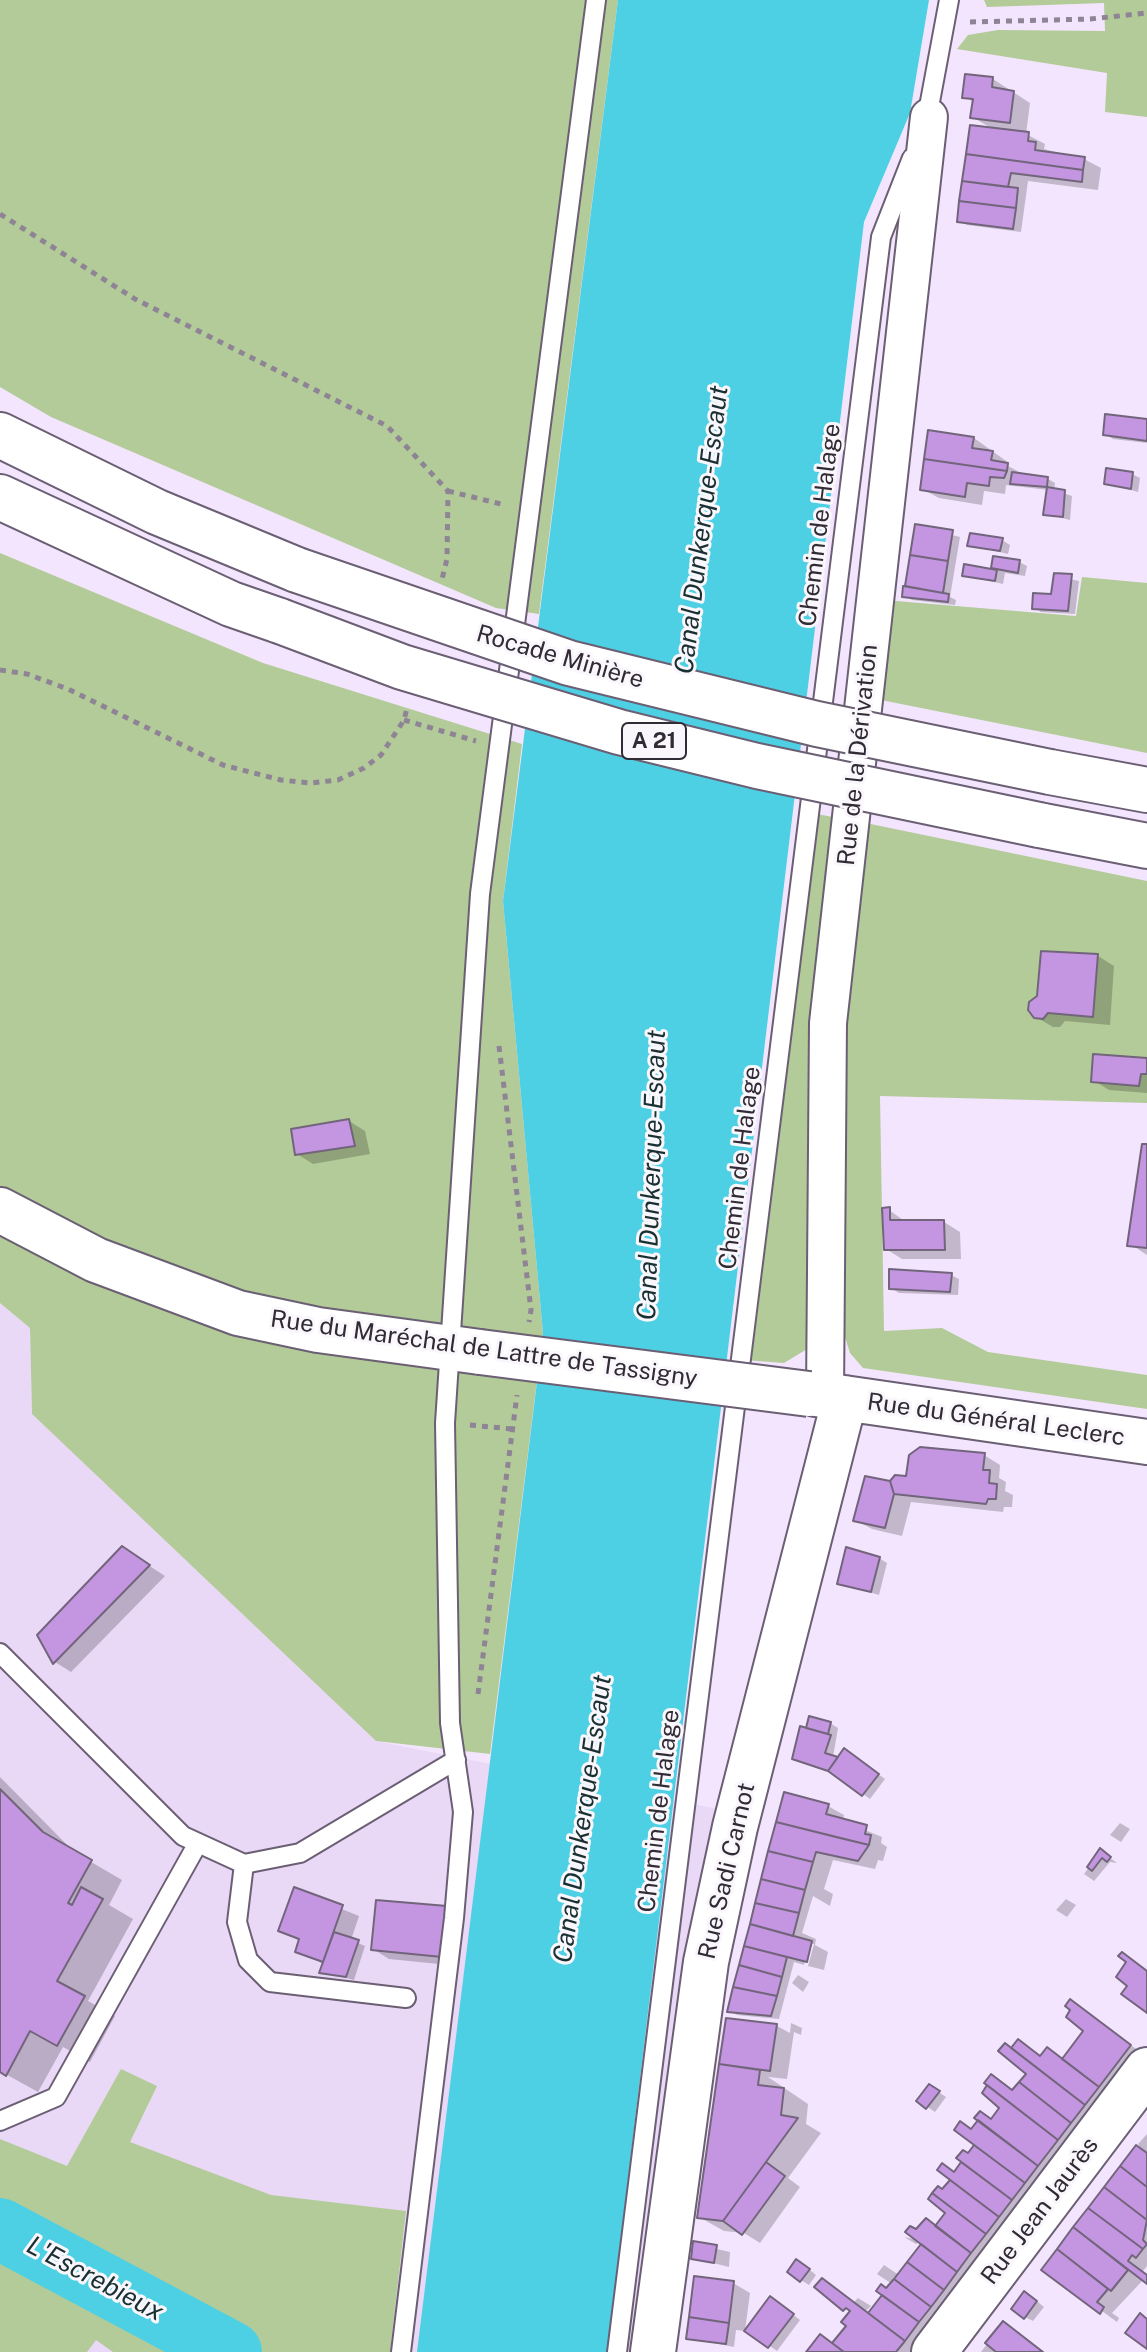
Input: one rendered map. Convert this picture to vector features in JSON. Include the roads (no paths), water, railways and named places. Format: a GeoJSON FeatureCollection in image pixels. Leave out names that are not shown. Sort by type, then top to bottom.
{"type":"FeatureCollection","features":[{"type":"Feature","properties":{"kind":"main road","name":"Rocade Minière"},"geometry":{"type":"LineString","coordinates":[[0,435],[157,512],[297,570],[413,613],[569,663],[844,730],[1147,790]]}},
{"type":"Feature","properties":{"kind":"main road","name":"A 21"},"geometry":{"type":"LineString","coordinates":[[0,497],[231,604],[402,667],[646,739],[1147,846]]}},
{"type":"Feature","properties":{"kind":"main road","name":"Rue du Maréchal de Lattre de Tassigny"},"geometry":{"type":"LineString","coordinates":[[0,1210],[96,1260],[208,1304],[290,1325],[826,1396]]}},
{"type":"Feature","properties":{"kind":"main road","name":"Rue du Général Leclerc"},"geometry":{"type":"LineString","coordinates":[[826,1396],[1147,1442]]}},
{"type":"Feature","properties":{"kind":"main road","name":"Rue Sadi Carnot"},"geometry":{"type":"LineString","coordinates":[[653,2352],[708,1950],[826,1396]]}},
{"type":"Feature","properties":{"kind":"main road","name":"Rue Jean Jaurès"},"geometry":{"type":"LineString","coordinates":[[934,2352],[1147,2070]]}},
{"type":"Feature","properties":{"kind":"street","name":"Rue de la Dérivation"},"geometry":{"type":"LineString","coordinates":[[826,1396],[828,1023],[929,117]]}},
{"type":"Feature","properties":{"kind":"lane"},"geometry":{"type":"LineString","coordinates":[[401,2352],[457,1887],[463,1812],[450,1723],[445,1423],[465,1350],[480,894],[596,0]]}},
{"type":"Feature","properties":{"kind":"lane","name":"Chemin de Halage"},"geometry":{"type":"LineString","coordinates":[[617,2352],[881,237],[929,117],[949,0]]}},
{"type":"Feature","properties":{"kind":"lane"},"geometry":{"type":"LineString","coordinates":[[0,1653],[183,1836],[244,1864],[300,1853],[456,1760]]}},
{"type":"Feature","properties":{"kind":"lane"},"geometry":{"type":"LineString","coordinates":[[0,2121],[56,2097],[198,1843]]}},
{"type":"Feature","properties":{"kind":"lane"},"geometry":{"type":"LineString","coordinates":[[244,1864],[237,1922],[248,1960],[270,1982],[406,1998]]}},
{"type":"Feature","properties":{"kind":"water","name":"Canal Dunkerque-Escaut"},"geometry":{"type":"Polygon","coordinates":[[[618,0],[929,0],[910,113],[864,222],[607,2352],[417,2352],[543,1333],[503,901],[618,0]]]}},
{"type":"Feature","properties":{"kind":"waterway","name":"L'Escrebieux"},"geometry":{"type":"LineString","coordinates":[[0,2229],[231,2352]]}}]}
